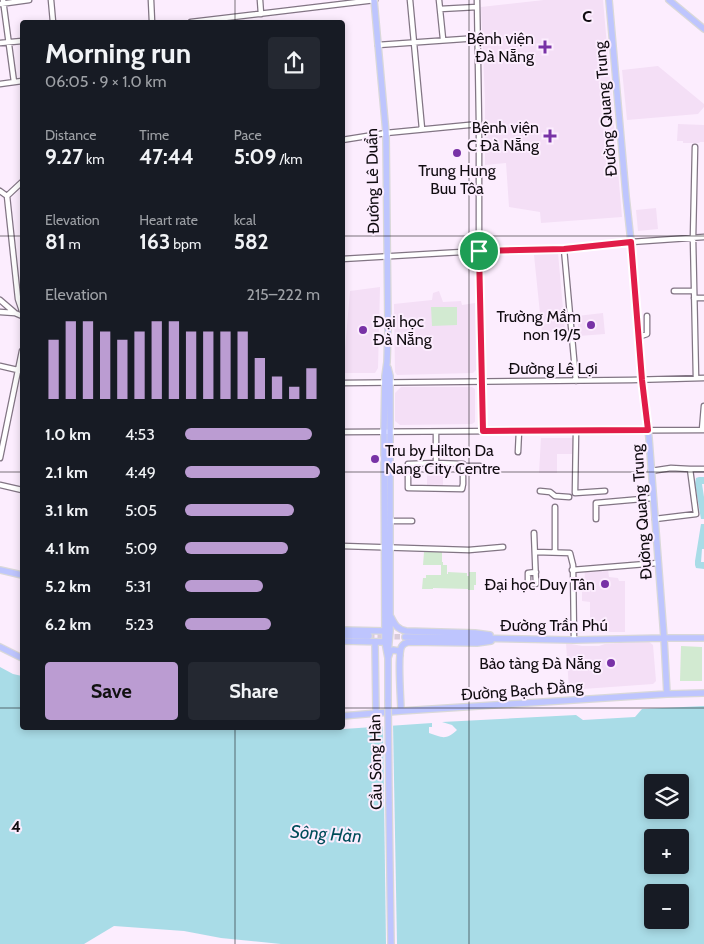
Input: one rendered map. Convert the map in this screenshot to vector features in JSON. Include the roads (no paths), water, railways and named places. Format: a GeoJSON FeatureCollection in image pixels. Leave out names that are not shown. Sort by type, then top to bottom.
{"type":"FeatureCollection","features":[{"type":"Feature","properties":{"kind":"main road","name":"Đường Lê Duẩn"},"geometry":{"type":"LineString","coordinates":[[375,0],[386,133],[387,547],[390,642],[388,658]]}},
{"type":"Feature","properties":{"kind":"main road","name":"Đường Quang Trung"},"geometry":{"type":"LineString","coordinates":[[609,0],[638,337],[648,430],[667,694]]}},
{"type":"Feature","properties":{"kind":"main road"},"geometry":{"type":"LineString","coordinates":[[669,0],[704,29]]}},
{"type":"Feature","properties":{"kind":"main road","name":"Đường Lê Duẩn"},"geometry":{"type":"LineString","coordinates":[[387,432],[390,469],[390,521],[387,547]]}},
{"type":"Feature","properties":{"kind":"main road"},"geometry":{"type":"LineString","coordinates":[[0,570],[20,575]]}},
{"type":"Feature","properties":{"kind":"main road"},"geometry":{"type":"LineString","coordinates":[[345,630],[371,633],[388,615],[400,630],[475,633],[508,638]]}},
{"type":"Feature","properties":{"kind":"main road","name":"Đường Lê Duẩn"},"geometry":{"type":"LineString","coordinates":[[388,615],[385,631],[388,658]]}},
{"type":"Feature","properties":{"kind":"main road"},"geometry":{"type":"LineString","coordinates":[[345,635],[385,631]]}},
{"type":"Feature","properties":{"kind":"main road","name":"Đường Trần Phú"},"geometry":{"type":"LineString","coordinates":[[405,637],[574,640],[704,638]]}},
{"type":"Feature","properties":{"kind":"main road"},"geometry":{"type":"LineString","coordinates":[[400,662],[401,648],[406,643],[477,643],[508,638]]}},
{"type":"Feature","properties":{"kind":"main road"},"geometry":{"type":"LineString","coordinates":[[345,641],[385,642]]}},
{"type":"Feature","properties":{"kind":"main road"},"geometry":{"type":"LineString","coordinates":[[374,642],[376,713]]}},
{"type":"Feature","properties":{"kind":"main road"},"geometry":{"type":"LineString","coordinates":[[0,648],[20,657]]}},
{"type":"Feature","properties":{"kind":"main road"},"geometry":{"type":"LineString","coordinates":[[388,658],[391,651],[397,650],[400,654],[401,711]]}},
{"type":"Feature","properties":{"kind":"main road","name":"Cầu Sông Hàn"},"geometry":{"type":"LineString","coordinates":[[388,658],[391,944]]}},
{"type":"Feature","properties":{"kind":"main road","name":"Đường Bạch Đằng"},"geometry":{"type":"LineString","coordinates":[[345,716],[704,693]]}},
{"type":"Feature","properties":{"kind":"street"},"geometry":{"type":"LineString","coordinates":[[14,82],[2,2],[28,0]]}},
{"type":"Feature","properties":{"kind":"street"},"geometry":{"type":"LineString","coordinates":[[51,0],[53,20]]}},
{"type":"Feature","properties":{"kind":"street"},"geometry":{"type":"LineString","coordinates":[[151,0],[152,20]]}},
{"type":"Feature","properties":{"kind":"street"},"geometry":{"type":"LineString","coordinates":[[260,0],[261,14]]}},
{"type":"Feature","properties":{"kind":"street"},"geometry":{"type":"LineString","coordinates":[[209,20],[375,0]]}},
{"type":"Feature","properties":{"kind":"street"},"geometry":{"type":"LineString","coordinates":[[410,0],[422,130]]}},
{"type":"Feature","properties":{"kind":"street"},"geometry":{"type":"LineString","coordinates":[[439,0],[443,39]]}},
{"type":"Feature","properties":{"kind":"street"},"geometry":{"type":"LineString","coordinates":[[477,0],[483,431]]}},
{"type":"Feature","properties":{"kind":"street"},"geometry":{"type":"LineString","coordinates":[[440,9],[478,8]]}},
{"type":"Feature","properties":{"kind":"street"},"geometry":{"type":"LineString","coordinates":[[378,45],[478,38]]}},
{"type":"Feature","properties":{"kind":"street"},"geometry":{"type":"LineString","coordinates":[[0,43],[20,41]]}},
{"type":"Feature","properties":{"kind":"street"},"geometry":{"type":"LineString","coordinates":[[0,84],[20,81]]}},
{"type":"Feature","properties":{"kind":"street"},"geometry":{"type":"LineString","coordinates":[[345,140],[386,133],[479,124]]}},
{"type":"Feature","properties":{"kind":"street"},"geometry":{"type":"LineString","coordinates":[[694,147],[693,238],[696,378]]}},
{"type":"Feature","properties":{"kind":"street"},"geometry":{"type":"LineString","coordinates":[[6,196],[20,184]]}},
{"type":"Feature","properties":{"kind":"street"},"geometry":{"type":"LineString","coordinates":[[0,191],[6,196],[20,305]]}},
{"type":"Feature","properties":{"kind":"street"},"geometry":{"type":"LineString","coordinates":[[345,259],[479,251],[564,249],[704,237]]}},
{"type":"Feature","properties":{"kind":"street"},"geometry":{"type":"LineString","coordinates":[[564,249],[576,381]]}},
{"type":"Feature","properties":{"kind":"street"},"geometry":{"type":"LineString","coordinates":[[674,291],[694,290]]}},
{"type":"Feature","properties":{"kind":"street"},"geometry":{"type":"LineString","coordinates":[[694,298],[704,298]]}},
{"type":"Feature","properties":{"kind":"street"},"geometry":{"type":"LineString","coordinates":[[15,313],[2,302],[0,311],[20,315]]}},
{"type":"Feature","properties":{"kind":"street"},"geometry":{"type":"LineString","coordinates":[[638,337],[647,333],[647,316]]}},
{"type":"Feature","properties":{"kind":"street"},"geometry":{"type":"LineString","coordinates":[[0,366],[20,371],[0,458]]}},
{"type":"Feature","properties":{"kind":"street","name":"Đường Lê Lợi"},"geometry":{"type":"LineString","coordinates":[[345,383],[422,384],[704,378]]}},
{"type":"Feature","properties":{"kind":"street"},"geometry":{"type":"LineString","coordinates":[[345,432],[703,430],[704,406]]}},
{"type":"Feature","properties":{"kind":"street"},"geometry":{"type":"LineString","coordinates":[[0,424],[7,426]]}},
{"type":"Feature","properties":{"kind":"street"},"geometry":{"type":"LineString","coordinates":[[518,431],[518,452]]}},
{"type":"Feature","properties":{"kind":"street"},"geometry":{"type":"LineString","coordinates":[[576,431],[575,493],[605,491]]}},
{"type":"Feature","properties":{"kind":"street"},"geometry":{"type":"LineString","coordinates":[[436,432],[436,463]]}},
{"type":"Feature","properties":{"kind":"street"},"geometry":{"type":"LineString","coordinates":[[463,465],[462,489],[408,488],[408,464],[436,463],[480,466]]}},
{"type":"Feature","properties":{"kind":"street"},"geometry":{"type":"LineString","coordinates":[[651,471],[671,468],[704,469]]}},
{"type":"Feature","properties":{"kind":"street"},"geometry":{"type":"LineString","coordinates":[[390,469],[408,469]]}},
{"type":"Feature","properties":{"kind":"street"},"geometry":{"type":"LineString","coordinates":[[655,519],[696,514],[690,469]]}},
{"type":"Feature","properties":{"kind":"street"},"geometry":{"type":"LineString","coordinates":[[0,485],[20,490]]}},
{"type":"Feature","properties":{"kind":"street"},"geometry":{"type":"LineString","coordinates":[[540,491],[550,492],[555,496],[570,497]]}},
{"type":"Feature","properties":{"kind":"street"},"geometry":{"type":"LineString","coordinates":[[596,519],[596,503],[653,498]]}},
{"type":"Feature","properties":{"kind":"street"},"geometry":{"type":"LineString","coordinates":[[555,506],[556,552]]}},
{"type":"Feature","properties":{"kind":"street"},"geometry":{"type":"LineString","coordinates":[[390,521],[412,521]]}},
{"type":"Feature","properties":{"kind":"street"},"geometry":{"type":"LineString","coordinates":[[534,532],[536,572]]}},
{"type":"Feature","properties":{"kind":"street"},"geometry":{"type":"LineString","coordinates":[[345,546],[469,550],[504,547]]}},
{"type":"Feature","properties":{"kind":"street"},"geometry":{"type":"LineString","coordinates":[[535,552],[570,554],[574,640]]}},
{"type":"Feature","properties":{"kind":"street"},"geometry":{"type":"LineString","coordinates":[[572,570],[658,563]]}},
{"type":"Feature","properties":{"kind":"water"},"geometry":{"type":"Polygon","coordinates":[[[704,477],[704,484],[702,484],[704,519],[701,519],[695,484],[696,478],[704,477]]]}},
{"type":"Feature","properties":{"kind":"water"},"geometry":{"type":"Polygon","coordinates":[[[701,524],[704,524],[704,549],[702,549],[701,562],[704,562],[704,569],[696,568],[695,565],[701,524]]]}},
{"type":"Feature","properties":{"kind":"water","name":"Sông Hàn"},"geometry":{"type":"Polygon","coordinates":[[[0,667],[20,676],[20,730],[345,730],[432,723],[432,727],[429,727],[429,733],[446,737],[457,730],[452,725],[442,722],[576,715],[583,720],[635,717],[642,709],[704,706],[704,944],[281,944],[221,938],[184,931],[114,926],[84,944],[0,944],[0,667]]]}},
{"type":"Feature","properties":{"kind":"tunnel"},"geometry":{"type":"LineString","coordinates":[[369,636],[405,637]]}},
{"type":"Feature","properties":{"kind":"place","name":"Bệnh viện Đà Nẵng"},"geometry":{"type":"Point","coordinates":[545,47]}},
{"type":"Feature","properties":{"kind":"place","name":"Bệnh viện C Đà Nẵng"},"geometry":{"type":"Point","coordinates":[550,136]}},
{"type":"Feature","properties":{"kind":"place","name":"Trung Hung Buu Tôa"},"geometry":{"type":"Point","coordinates":[457,153]}},
{"type":"Feature","properties":{"kind":"place","name":"Trường Mầm non 19/5"},"geometry":{"type":"Point","coordinates":[591,325]}},
{"type":"Feature","properties":{"kind":"place","name":"Đại học Đà Nẵng"},"geometry":{"type":"Point","coordinates":[363,330]}},
{"type":"Feature","properties":{"kind":"place","name":"Tru by Hilton Da Nang City Centre"},"geometry":{"type":"Point","coordinates":[375,459]}},
{"type":"Feature","properties":{"kind":"place","name":"Đại học Duy Tân"},"geometry":{"type":"Point","coordinates":[605,584]}},
{"type":"Feature","properties":{"kind":"place","name":"Bảo tàng Đà Nẵng"},"geometry":{"type":"Point","coordinates":[611,663]}}]}
